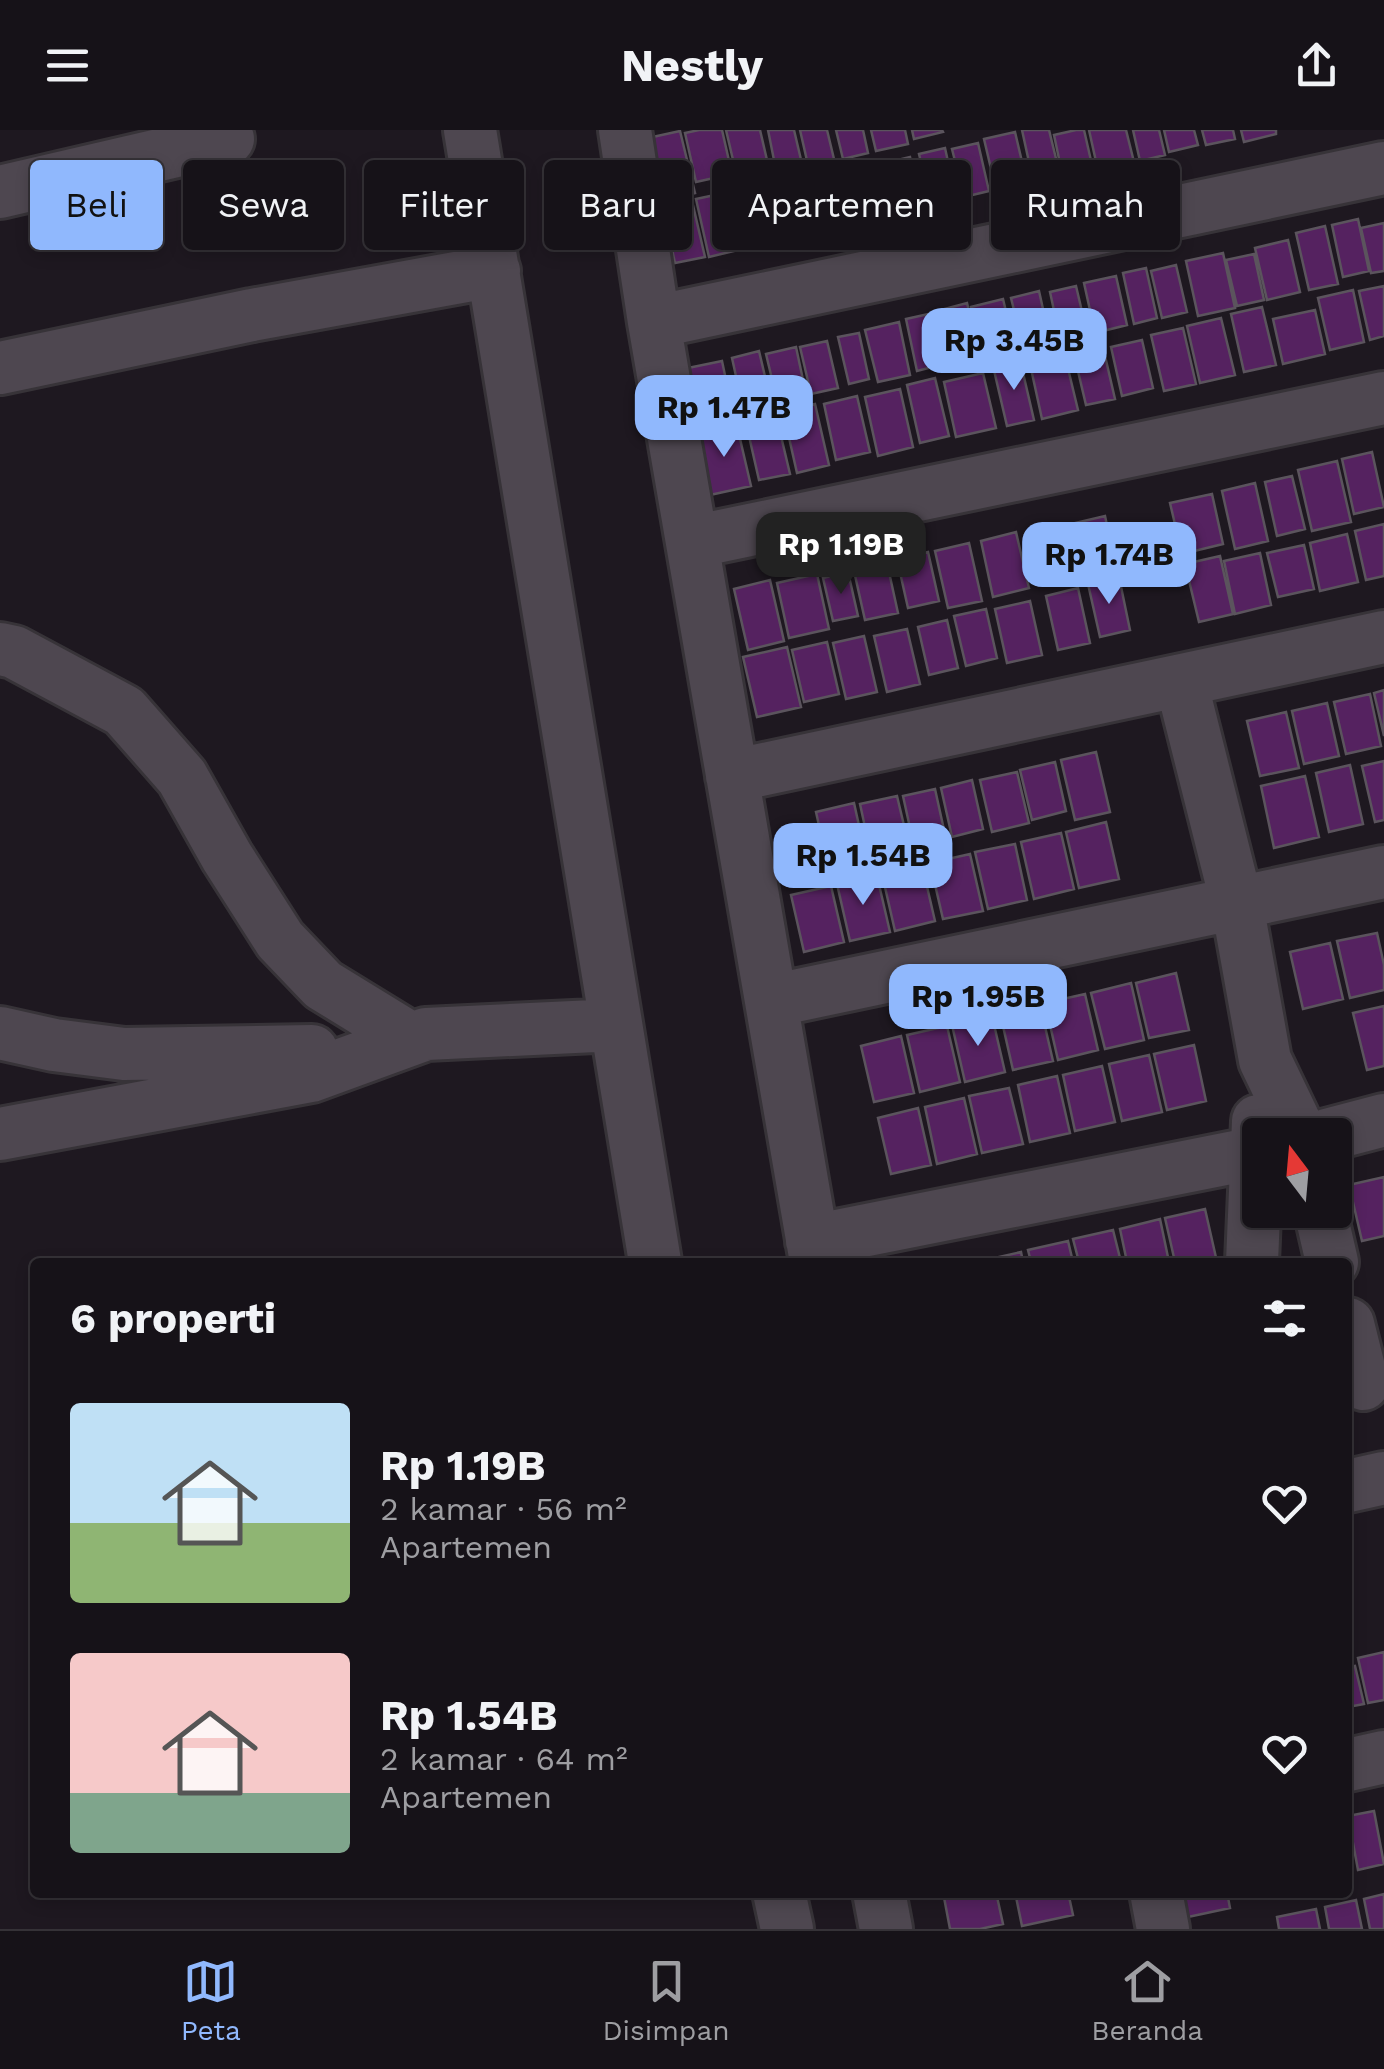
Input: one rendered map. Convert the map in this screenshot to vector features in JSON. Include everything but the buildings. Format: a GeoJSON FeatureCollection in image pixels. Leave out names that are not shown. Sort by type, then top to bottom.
{"type":"FeatureCollection","features":[{"type":"Feature","properties":{"kind":"street"},"geometry":{"type":"LineString","coordinates":[[470,130],[654,1258]]}},
{"type":"Feature","properties":{"kind":"street"},"geometry":{"type":"LineString","coordinates":[[625,130],[654,322],[814,1252],[1242,1154]]}},
{"type":"Feature","properties":{"kind":"street"},"geometry":{"type":"LineString","coordinates":[[0,192],[242,133]]}},
{"type":"Feature","properties":{"kind":"street"},"geometry":{"type":"LineString","coordinates":[[654,322],[1384,168]]}},
{"type":"Feature","properties":{"kind":"street"},"geometry":{"type":"LineString","coordinates":[[0,368],[494,270]]}},
{"type":"Feature","properties":{"kind":"street"},"geometry":{"type":"LineString","coordinates":[[692,542],[1384,398]]}},
{"type":"Feature","properties":{"kind":"street"},"geometry":{"type":"LineString","coordinates":[[732,776],[1384,637]]}},
{"type":"Feature","properties":{"kind":"street"},"geometry":{"type":"LineString","coordinates":[[0,649],[14,652],[124,710],[182,777],[280,940],[323,985],[397,1044]]}},
{"type":"Feature","properties":{"kind":"street"},"geometry":{"type":"LineString","coordinates":[[1181,681],[1237,904],[1265,1060],[1270,1118]]}},
{"type":"Feature","properties":{"kind":"street"},"geometry":{"type":"LineString","coordinates":[[771,1002],[1384,872]]}},
{"type":"Feature","properties":{"kind":"street"},"geometry":{"type":"LineString","coordinates":[[0,1134],[312,1076],[426,1034],[616,1025]]}},
{"type":"Feature","properties":{"kind":"street"},"geometry":{"type":"LineString","coordinates":[[0,1033],[124,1054],[397,1044]]}},
{"type":"Feature","properties":{"kind":"street"},"geometry":{"type":"LineString","coordinates":[[1352,1128],[1384,1120]]}},
{"type":"Feature","properties":{"kind":"street"},"geometry":{"type":"LineString","coordinates":[[1253,1258],[1258,1228]]}},
{"type":"Feature","properties":{"kind":"street"},"geometry":{"type":"LineString","coordinates":[[1324,1228],[1331,1258]]}},
{"type":"Feature","properties":{"kind":"street"},"geometry":{"type":"LineString","coordinates":[[1352,1338],[1365,1383]]}},
{"type":"Feature","properties":{"kind":"street"},"geometry":{"type":"LineString","coordinates":[[1352,1485],[1384,1478]]}},
{"type":"Feature","properties":{"kind":"street"},"geometry":{"type":"LineString","coordinates":[[1352,1764],[1384,1757]]}},
{"type":"Feature","properties":{"kind":"street"},"geometry":{"type":"LineString","coordinates":[[780,1898],[787,1929]]}},
{"type":"Feature","properties":{"kind":"street"},"geometry":{"type":"LineString","coordinates":[[880,1898],[886,1929]]}},
{"type":"Feature","properties":{"kind":"street"},"geometry":{"type":"LineString","coordinates":[[1157,1898],[1162,1929]]}}]}
